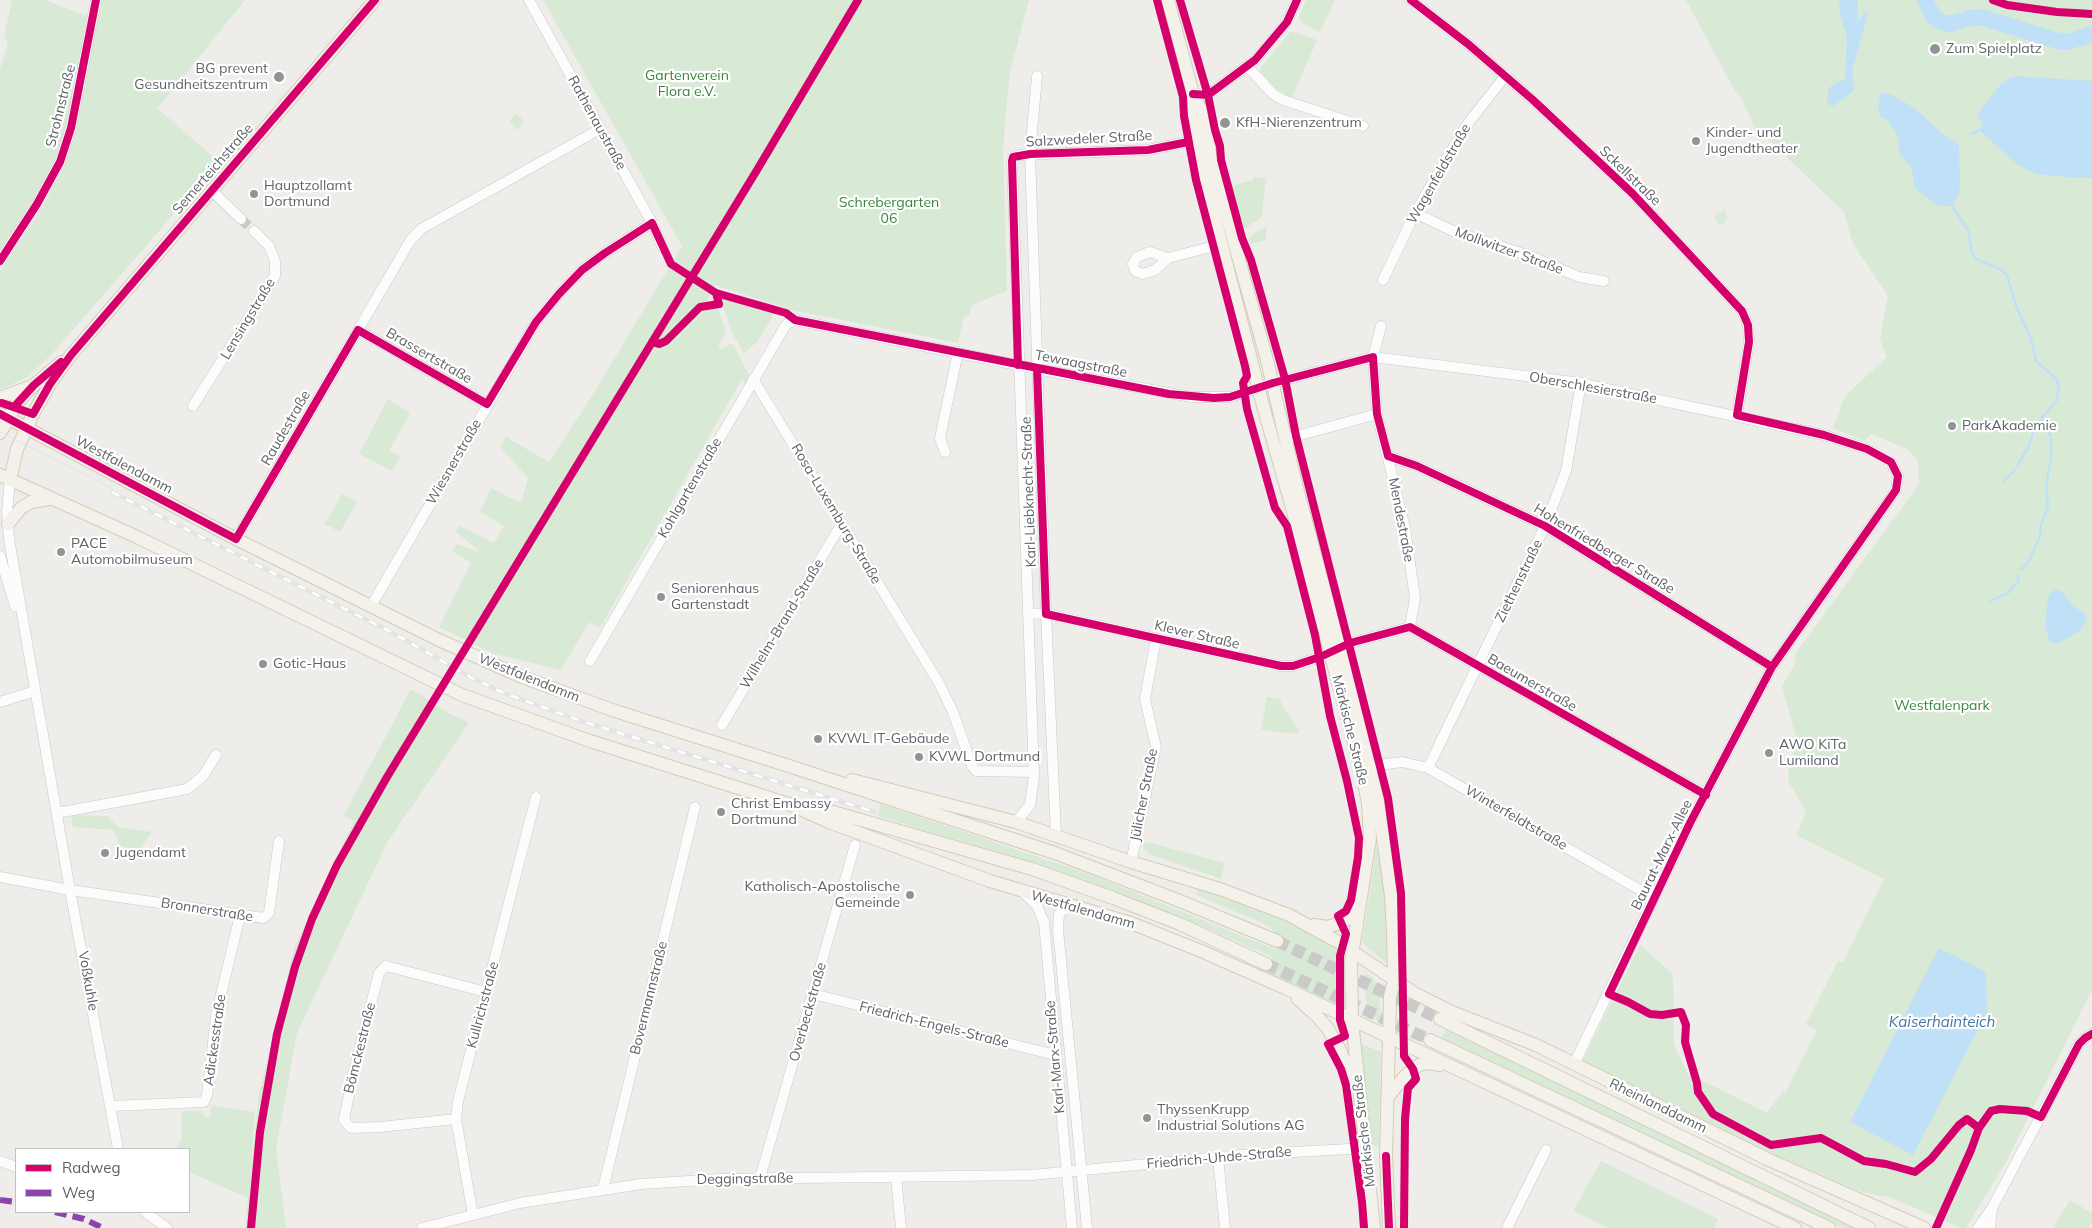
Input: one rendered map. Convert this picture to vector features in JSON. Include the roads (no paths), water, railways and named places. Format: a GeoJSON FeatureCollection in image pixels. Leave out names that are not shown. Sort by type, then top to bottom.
{"type":"FeatureCollection","features":[{"type":"Feature","properties":{"kind":"main road","name":"Semerteichstraße"},"geometry":{"type":"LineString","coordinates":[[5,477],[27,428],[50,384],[71,355],[375,0]]}},
{"type":"Feature","properties":{"kind":"main road","name":"Märkische Straße"},"geometry":{"type":"LineString","coordinates":[[1168,0],[1193,94],[1202,112],[1214,170],[1273,382],[1368,802],[1370,838],[1351,962],[1352,1021],[1374,1228]]}},
{"type":"Feature","properties":{"kind":"main road","name":"Märkische Straße"},"geometry":{"type":"LineString","coordinates":[[1193,94],[1191,114],[1258,388],[1370,766],[1378,802],[1391,896],[1394,981],[1390,997],[1386,1156],[1388,1228]]}},
{"type":"Feature","properties":{"kind":"main road","name":"Semerteichstraße"},"geometry":{"type":"LineString","coordinates":[[0,433],[4,416],[34,384],[71,355]]}},
{"type":"Feature","properties":{"kind":"main road"},"geometry":{"type":"LineString","coordinates":[[0,398],[34,384]]}},
{"type":"Feature","properties":{"kind":"main road","name":"Westfalendamm"},"geometry":{"type":"LineString","coordinates":[[4,416],[236,539],[486,662],[542,685],[615,711],[1055,854],[1175,899],[1277,941]]}},
{"type":"Feature","properties":{"kind":"main road","name":"Westfalendamm"},"geometry":{"type":"LineString","coordinates":[[5,477],[137,537],[462,695],[590,741],[789,804],[829,822],[1023,892],[1148,929],[1285,988],[1390,1038]]}},
{"type":"Feature","properties":{"kind":"main road"},"geometry":{"type":"LineString","coordinates":[[8,524],[21,508],[31,502],[50,499]]}},
{"type":"Feature","properties":{"kind":"main road","name":"Westfalendamm"},"geometry":{"type":"LineString","coordinates":[[834,781],[855,780],[1016,822],[1131,862],[1227,892],[1306,924],[1354,952],[1394,981]]}},
{"type":"Feature","properties":{"kind":"main road","name":"Westfalendamm"},"geometry":{"type":"LineString","coordinates":[[789,804],[833,812],[1032,869],[1180,924],[1266,964]]}},
{"type":"Feature","properties":{"kind":"main road"},"geometry":{"type":"LineString","coordinates":[[1306,924],[1334,926],[1347,920],[1360,904]]}},
{"type":"Feature","properties":{"kind":"main road","name":"Rheinlanddamm"},"geometry":{"type":"LineString","coordinates":[[1394,981],[1444,1008],[1504,1031],[1767,1159],[1924,1228]]}},
{"type":"Feature","properties":{"kind":"main road"},"geometry":{"type":"LineString","coordinates":[[1285,988],[1317,1016],[1328,1029],[1345,1060],[1360,1102]]}},
{"type":"Feature","properties":{"kind":"main road","name":"Rheinlanddamm"},"geometry":{"type":"LineString","coordinates":[[1440,1019],[1869,1228]]}},
{"type":"Feature","properties":{"kind":"main road"},"geometry":{"type":"LineString","coordinates":[[1390,1038],[1795,1228]]}},
{"type":"Feature","properties":{"kind":"main road"},"geometry":{"type":"LineString","coordinates":[[1430,1040],[1829,1228]]}},
{"type":"Feature","properties":{"kind":"main road"},"geometry":{"type":"LineString","coordinates":[[1388,1098],[1405,1076],[1419,1065],[1439,1064],[1460,1071]]}},
{"type":"Feature","properties":{"kind":"main road"},"geometry":{"type":"LineString","coordinates":[[1366,1148],[1386,1156]]}},
{"type":"Feature","properties":{"kind":"street","name":"Strohnstraße"},"geometry":{"type":"LineString","coordinates":[[0,262],[37,204],[60,162],[72,128],[96,0]]}},
{"type":"Feature","properties":{"kind":"street","name":"Rathenaustraße"},"geometry":{"type":"LineString","coordinates":[[529,0],[652,223],[663,248]]}},
{"type":"Feature","properties":{"kind":"street"},"geometry":{"type":"LineString","coordinates":[[1193,94],[1208,94],[1247,66],[1269,46],[1288,22],[1297,0]]}},
{"type":"Feature","properties":{"kind":"street","name":"Sckellstraße"},"geometry":{"type":"LineString","coordinates":[[1411,0],[1506,75],[1632,193],[1742,310],[1748,324],[1749,342],[1737,415]]}},
{"type":"Feature","properties":{"kind":"street"},"geometry":{"type":"LineString","coordinates":[[1247,66],[1274,94],[1283,100],[1363,126]]}},
{"type":"Feature","properties":{"kind":"street","name":"Wagenfeldstraße"},"geometry":{"type":"LineString","coordinates":[[1383,280],[1415,213],[1469,122],[1506,75]]}},
{"type":"Feature","properties":{"kind":"street","name":"Karl-Liebknecht-Straße"},"geometry":{"type":"LineString","coordinates":[[1037,76],[1030,154],[1046,614],[1056,835]]}},
{"type":"Feature","properties":{"kind":"street","name":"Raudestraße"},"geometry":{"type":"LineString","coordinates":[[236,539],[410,241],[421,229],[600,129]]}},
{"type":"Feature","properties":{"kind":"street","name":"Salzwedeler Straße"},"geometry":{"type":"LineString","coordinates":[[1013,157],[1030,154],[1148,150],[1197,140]]}},
{"type":"Feature","properties":{"kind":"street","name":"Karl-Liebknecht-Straße"},"geometry":{"type":"LineString","coordinates":[[1013,157],[1018,365],[1034,774],[1030,805],[1016,822]]}},
{"type":"Feature","properties":{"kind":"street"},"geometry":{"type":"LineString","coordinates":[[211,190],[241,219]]}},
{"type":"Feature","properties":{"kind":"street","name":"Mollwitzer Straße"},"geometry":{"type":"LineString","coordinates":[[1415,213],[1453,231],[1533,257],[1579,277],[1604,281]]}},
{"type":"Feature","properties":{"kind":"street","name":"Wiesnerstraße"},"geometry":{"type":"LineString","coordinates":[[371,606],[536,322],[582,270],[652,223]]}},
{"type":"Feature","properties":{"kind":"street","name":"Lensingstraße"},"geometry":{"type":"LineString","coordinates":[[193,406],[275,276],[275,261],[269,246],[254,231]]}},
{"type":"Feature","properties":{"kind":"street"},"geometry":{"type":"LineString","coordinates":[[1168,258],[1222,244]]}},
{"type":"Feature","properties":{"kind":"street","name":"Tewaagstraße"},"geometry":{"type":"LineString","coordinates":[[796,320],[1037,369],[1191,397],[1230,397],[1273,382]]}},
{"type":"Feature","properties":{"kind":"street","name":"Kohlgartenstraße"},"geometry":{"type":"LineString","coordinates":[[590,661],[753,379],[784,328],[787,324],[796,320]]}},
{"type":"Feature","properties":{"kind":"street","name":"Mendestraße"},"geometry":{"type":"LineString","coordinates":[[1381,326],[1373,357],[1377,414],[1405,528],[1415,598],[1410,627]]}},
{"type":"Feature","properties":{"kind":"street","name":"Brassertstraße"},"geometry":{"type":"LineString","coordinates":[[358,330],[487,404]]}},
{"type":"Feature","properties":{"kind":"street"},"geometry":{"type":"LineString","coordinates":[[945,452],[940,438],[958,352]]}},
{"type":"Feature","properties":{"kind":"street","name":"Oberschlesierstraße"},"geometry":{"type":"LineString","coordinates":[[1273,382],[1373,357],[1581,383],[1824,435],[1867,449],[1891,462],[1898,476]]}},
{"type":"Feature","properties":{"kind":"street","name":"Rosa-Luxemburg-Straße"},"geometry":{"type":"LineString","coordinates":[[753,379],[918,648],[953,712],[972,766],[976,770],[1034,774]]}},
{"type":"Feature","properties":{"kind":"street","name":"Ziethenstraße"},"geometry":{"type":"LineString","coordinates":[[1428,768],[1545,526],[1566,470],[1581,383]]}},
{"type":"Feature","properties":{"kind":"street"},"geometry":{"type":"LineString","coordinates":[[1286,439],[1377,414]]}},
{"type":"Feature","properties":{"kind":"street","name":"Hohenfriedberger Straße"},"geometry":{"type":"LineString","coordinates":[[1388,456],[1417,466],[1545,526],[1772,667]]}},
{"type":"Feature","properties":{"kind":"street","name":"Baurat-Marx-Allee"},"geometry":{"type":"LineString","coordinates":[[1574,1064],[1654,898],[1772,667],[1896,490],[1898,476]]}},
{"type":"Feature","properties":{"kind":"street","name":"Voßkuhle"},"geometry":{"type":"LineString","coordinates":[[5,477],[8,500],[8,524],[25,636],[118,1148]]}},
{"type":"Feature","properties":{"kind":"street","name":"Wilhelm-Brand-Straße"},"geometry":{"type":"LineString","coordinates":[[722,725],[842,523]]}},
{"type":"Feature","properties":{"kind":"street","name":"Voßkuhle"},"geometry":{"type":"LineString","coordinates":[[0,556],[25,636]]}},
{"type":"Feature","properties":{"kind":"street"},"geometry":{"type":"LineString","coordinates":[[1028,612],[1046,614]]}},
{"type":"Feature","properties":{"kind":"street","name":"Klever Straße"},"geometry":{"type":"LineString","coordinates":[[1046,614],[1281,666],[1293,666],[1335,650]]}},
{"type":"Feature","properties":{"kind":"street"},"geometry":{"type":"LineString","coordinates":[[1335,650],[1357,641],[1410,627]]}},
{"type":"Feature","properties":{"kind":"street","name":"Baeumerstraße"},"geometry":{"type":"LineString","coordinates":[[1410,627],[1706,795]]}},
{"type":"Feature","properties":{"kind":"street","name":"Jülicher Straße"},"geometry":{"type":"LineString","coordinates":[[1131,862],[1156,747],[1145,700],[1156,639]]}},
{"type":"Feature","properties":{"kind":"street"},"geometry":{"type":"LineString","coordinates":[[0,702],[35,691]]}},
{"type":"Feature","properties":{"kind":"street"},"geometry":{"type":"LineString","coordinates":[[57,813],[187,789],[203,776],[216,755]]}},
{"type":"Feature","properties":{"kind":"street","name":"Winterfeldtstraße"},"geometry":{"type":"LineString","coordinates":[[1370,766],[1402,762],[1428,768],[1654,898]]}},
{"type":"Feature","properties":{"kind":"street"},"geometry":{"type":"LineString","coordinates":[[1034,774],[1053,775]]}},
{"type":"Feature","properties":{"kind":"street","name":"Kullrichstraße"},"geometry":{"type":"LineString","coordinates":[[473,1215],[456,1119],[458,1101],[536,797]]}},
{"type":"Feature","properties":{"kind":"street","name":"Bovermannstraße"},"geometry":{"type":"LineString","coordinates":[[603,1189],[695,807]]}},
{"type":"Feature","properties":{"kind":"street","name":"Bronnerstraße"},"geometry":{"type":"LineString","coordinates":[[0,877],[70,890],[264,918],[269,913],[279,841]]}},
{"type":"Feature","properties":{"kind":"street","name":"Overbeckstraße"},"geometry":{"type":"LineString","coordinates":[[760,1178],[855,845]]}},
{"type":"Feature","properties":{"kind":"street","name":"Karl-Marx-Straße"},"geometry":{"type":"LineString","coordinates":[[1023,892],[1037,906],[1044,922],[1055,1055],[1073,1172],[1087,1228]]}},
{"type":"Feature","properties":{"kind":"street","name":"Karl-Marx-Straße"},"geometry":{"type":"LineString","coordinates":[[1072,1228],[1073,1172],[1058,922],[1063,910],[1073,906]]}},
{"type":"Feature","properties":{"kind":"street","name":"Adickesstraße"},"geometry":{"type":"LineString","coordinates":[[110,1106],[204,1102],[207,1096],[216,1016],[240,915]]}},
{"type":"Feature","properties":{"kind":"street","name":"Bömckestraße"},"geometry":{"type":"LineString","coordinates":[[456,1119],[351,1128],[344,1120],[353,1074],[379,973],[386,966],[486,992]]}},
{"type":"Feature","properties":{"kind":"street","name":"Friedrich-Engels-Straße"},"geometry":{"type":"LineString","coordinates":[[813,994],[1055,1055]]}},
{"type":"Feature","properties":{"kind":"street"},"geometry":{"type":"LineString","coordinates":[[1978,1228],[1992,1208],[2077,1048],[2085,1038],[2092,1034]]}},
{"type":"Feature","properties":{"kind":"street","name":"Friedrich-Uhde-Straße"},"geometry":{"type":"LineString","coordinates":[[1073,1172],[1218,1157],[1366,1148]]}},
{"type":"Feature","properties":{"kind":"street"},"geometry":{"type":"LineString","coordinates":[[1507,1228],[1546,1150]]}},
{"type":"Feature","properties":{"kind":"street"},"geometry":{"type":"LineString","coordinates":[[1218,1157],[1225,1228]]}},
{"type":"Feature","properties":{"kind":"street"},"geometry":{"type":"LineString","coordinates":[[0,1161],[15,1167]]}},
{"type":"Feature","properties":{"kind":"street","name":"Deggingstraße"},"geometry":{"type":"LineString","coordinates":[[422,1228],[520,1203],[603,1189],[684,1181],[760,1178],[1009,1176],[1073,1172]]}},
{"type":"Feature","properties":{"kind":"street"},"geometry":{"type":"LineString","coordinates":[[896,1176],[901,1228]]}},
{"type":"Feature","properties":{"kind":"street"},"geometry":{"type":"LineString","coordinates":[[1990,1228],[1992,1208]]}},
{"type":"Feature","properties":{"kind":"street"},"geometry":{"type":"LineString","coordinates":[[146,1213],[167,1228]]}},
{"type":"Feature","properties":{"kind":"water"},"geometry":{"type":"Polygon","coordinates":[[[1839,0],[1858,0],[1857,19],[1860,19],[1866,11],[1868,13],[1852,71],[1854,90],[1834,106],[1829,105],[1827,101],[1829,88],[1837,82],[1845,80],[1847,37],[1841,18],[1839,0]]]}},
{"type":"Feature","properties":{"kind":"water"},"geometry":{"type":"Polygon","coordinates":[[[2013,76],[2092,81],[2092,178],[2036,174],[2017,164],[1979,130],[1983,124],[1977,115],[2001,84],[2013,76]]]}},
{"type":"Feature","properties":{"kind":"water"},"geometry":{"type":"Polygon","coordinates":[[[1888,93],[1913,107],[1942,133],[1957,143],[1959,147],[1960,184],[1959,193],[1952,206],[1938,206],[1915,188],[1911,166],[1900,155],[1899,138],[1887,119],[1881,118],[1878,109],[1880,94],[1888,93]]]}},
{"type":"Feature","properties":{"kind":"water"},"geometry":{"type":"Polygon","coordinates":[[[2056,589],[2062,592],[2074,607],[2084,613],[2087,620],[2079,631],[2058,644],[2050,641],[2045,628],[2048,599],[2050,593],[2056,589]]]}},
{"type":"Feature","properties":{"kind":"water","name":"Kaiserhainteich"},"geometry":{"type":"Polygon","coordinates":[[[1939,948],[1986,972],[1987,1012],[1913,1155],[1850,1122],[1939,948]]]}},
{"type":"Feature","properties":{"kind":"waterway"},"geometry":{"type":"LineString","coordinates":[[1925,0],[1933,16],[1941,22],[1950,24],[1981,17],[2058,41],[2067,42],[2092,34]]}},
{"type":"Feature","properties":{"kind":"waterway"},"geometry":{"type":"LineString","coordinates":[[1972,134],[1979,130]]}},
{"type":"Feature","properties":{"kind":"waterway"},"geometry":{"type":"LineString","coordinates":[[1952,206],[1968,230],[1972,253],[1976,259],[2002,270],[2007,275],[2016,306],[2031,339],[2036,361],[2057,380],[2059,386],[2057,400],[2035,427],[2028,448],[2017,466]]}},
{"type":"Feature","properties":{"kind":"waterway"},"geometry":{"type":"LineString","coordinates":[[2042,420],[2048,425],[2050,436]]}},
{"type":"Feature","properties":{"kind":"waterway"},"geometry":{"type":"LineString","coordinates":[[2021,570],[2029,561],[2040,536],[2041,524],[2048,508],[2046,486],[2051,459],[2051,440]]}},
{"type":"Feature","properties":{"kind":"waterway"},"geometry":{"type":"LineString","coordinates":[[2004,481],[2014,470]]}},
{"type":"Feature","properties":{"kind":"waterway"},"geometry":{"type":"LineString","coordinates":[[1990,601],[2008,593],[2018,582],[2018,576]]}},
{"type":"Feature","properties":{"kind":"tunnel"},"geometry":{"type":"LineString","coordinates":[[241,219],[254,231]]}},
{"type":"Feature","properties":{"kind":"tunnel"},"geometry":{"type":"LineString","coordinates":[[1277,941],[1440,1019]]}},
{"type":"Feature","properties":{"kind":"tunnel"},"geometry":{"type":"LineString","coordinates":[[1266,964],[1430,1040]]}},
{"type":"Feature","properties":{"kind":"tram line"},"geometry":{"type":"LineString","coordinates":[[0,432],[113,489]]}},
{"type":"Feature","properties":{"kind":"railway"},"geometry":{"type":"LineString","coordinates":[[112,492],[389,631],[474,679],[504,693],[581,721],[875,812]]}},
{"type":"Feature","properties":{"kind":"place","name":"Zum Spielplatz"},"geometry":{"type":"Point","coordinates":[1935,49]}},
{"type":"Feature","properties":{"kind":"place","name":"BG prevent Gesundheitszentrum"},"geometry":{"type":"Point","coordinates":[279,77]}},
{"type":"Feature","properties":{"kind":"place","name":"KfH-Nierenzentrum"},"geometry":{"type":"Point","coordinates":[1225,123]}},
{"type":"Feature","properties":{"kind":"place","name":"Kinder- und Jugendtheater"},"geometry":{"type":"Point","coordinates":[1696,141]}},
{"type":"Feature","properties":{"kind":"place","name":"Hauptzollamt Dortmund"},"geometry":{"type":"Point","coordinates":[254,194]}},
{"type":"Feature","properties":{"kind":"place","name":"ParkAkademie"},"geometry":{"type":"Point","coordinates":[1952,426]}},
{"type":"Feature","properties":{"kind":"place","name":"PACE Automobilmuseum"},"geometry":{"type":"Point","coordinates":[61,552]}},
{"type":"Feature","properties":{"kind":"place","name":"Seniorenhaus Gartenstadt"},"geometry":{"type":"Point","coordinates":[661,597]}},
{"type":"Feature","properties":{"kind":"place","name":"Gotic-Haus"},"geometry":{"type":"Point","coordinates":[263,664]}},
{"type":"Feature","properties":{"kind":"place","name":"KVWL IT-Gebäude"},"geometry":{"type":"Point","coordinates":[818,739]}},
{"type":"Feature","properties":{"kind":"place","name":"AWO KiTa Lumiland"},"geometry":{"type":"Point","coordinates":[1769,753]}},
{"type":"Feature","properties":{"kind":"place","name":"KVWL Dortmund"},"geometry":{"type":"Point","coordinates":[919,757]}},
{"type":"Feature","properties":{"kind":"place","name":"Christ Embassy Dortmund"},"geometry":{"type":"Point","coordinates":[721,812]}},
{"type":"Feature","properties":{"kind":"place","name":"Jugendamt"},"geometry":{"type":"Point","coordinates":[105,853]}},
{"type":"Feature","properties":{"kind":"place","name":"Katholisch-Apostolische Gemeinde"},"geometry":{"type":"Point","coordinates":[910,895]}},
{"type":"Feature","properties":{"kind":"place","name":"ThyssenKrupp Industrial Solutions AG"},"geometry":{"type":"Point","coordinates":[1147,1118]}},
{"type":"Feature","properties":{"kind":"park label","name":"Gartenverein Flora e.V."},"geometry":{"type":"Point","coordinates":[687,84]}},
{"type":"Feature","properties":{"kind":"park label","name":"Schrebergarten 06"},"geometry":{"type":"Point","coordinates":[889,212]}},
{"type":"Feature","properties":{"kind":"park label","name":"Westfalenpark"},"geometry":{"type":"Point","coordinates":[1942,706]}}]}
